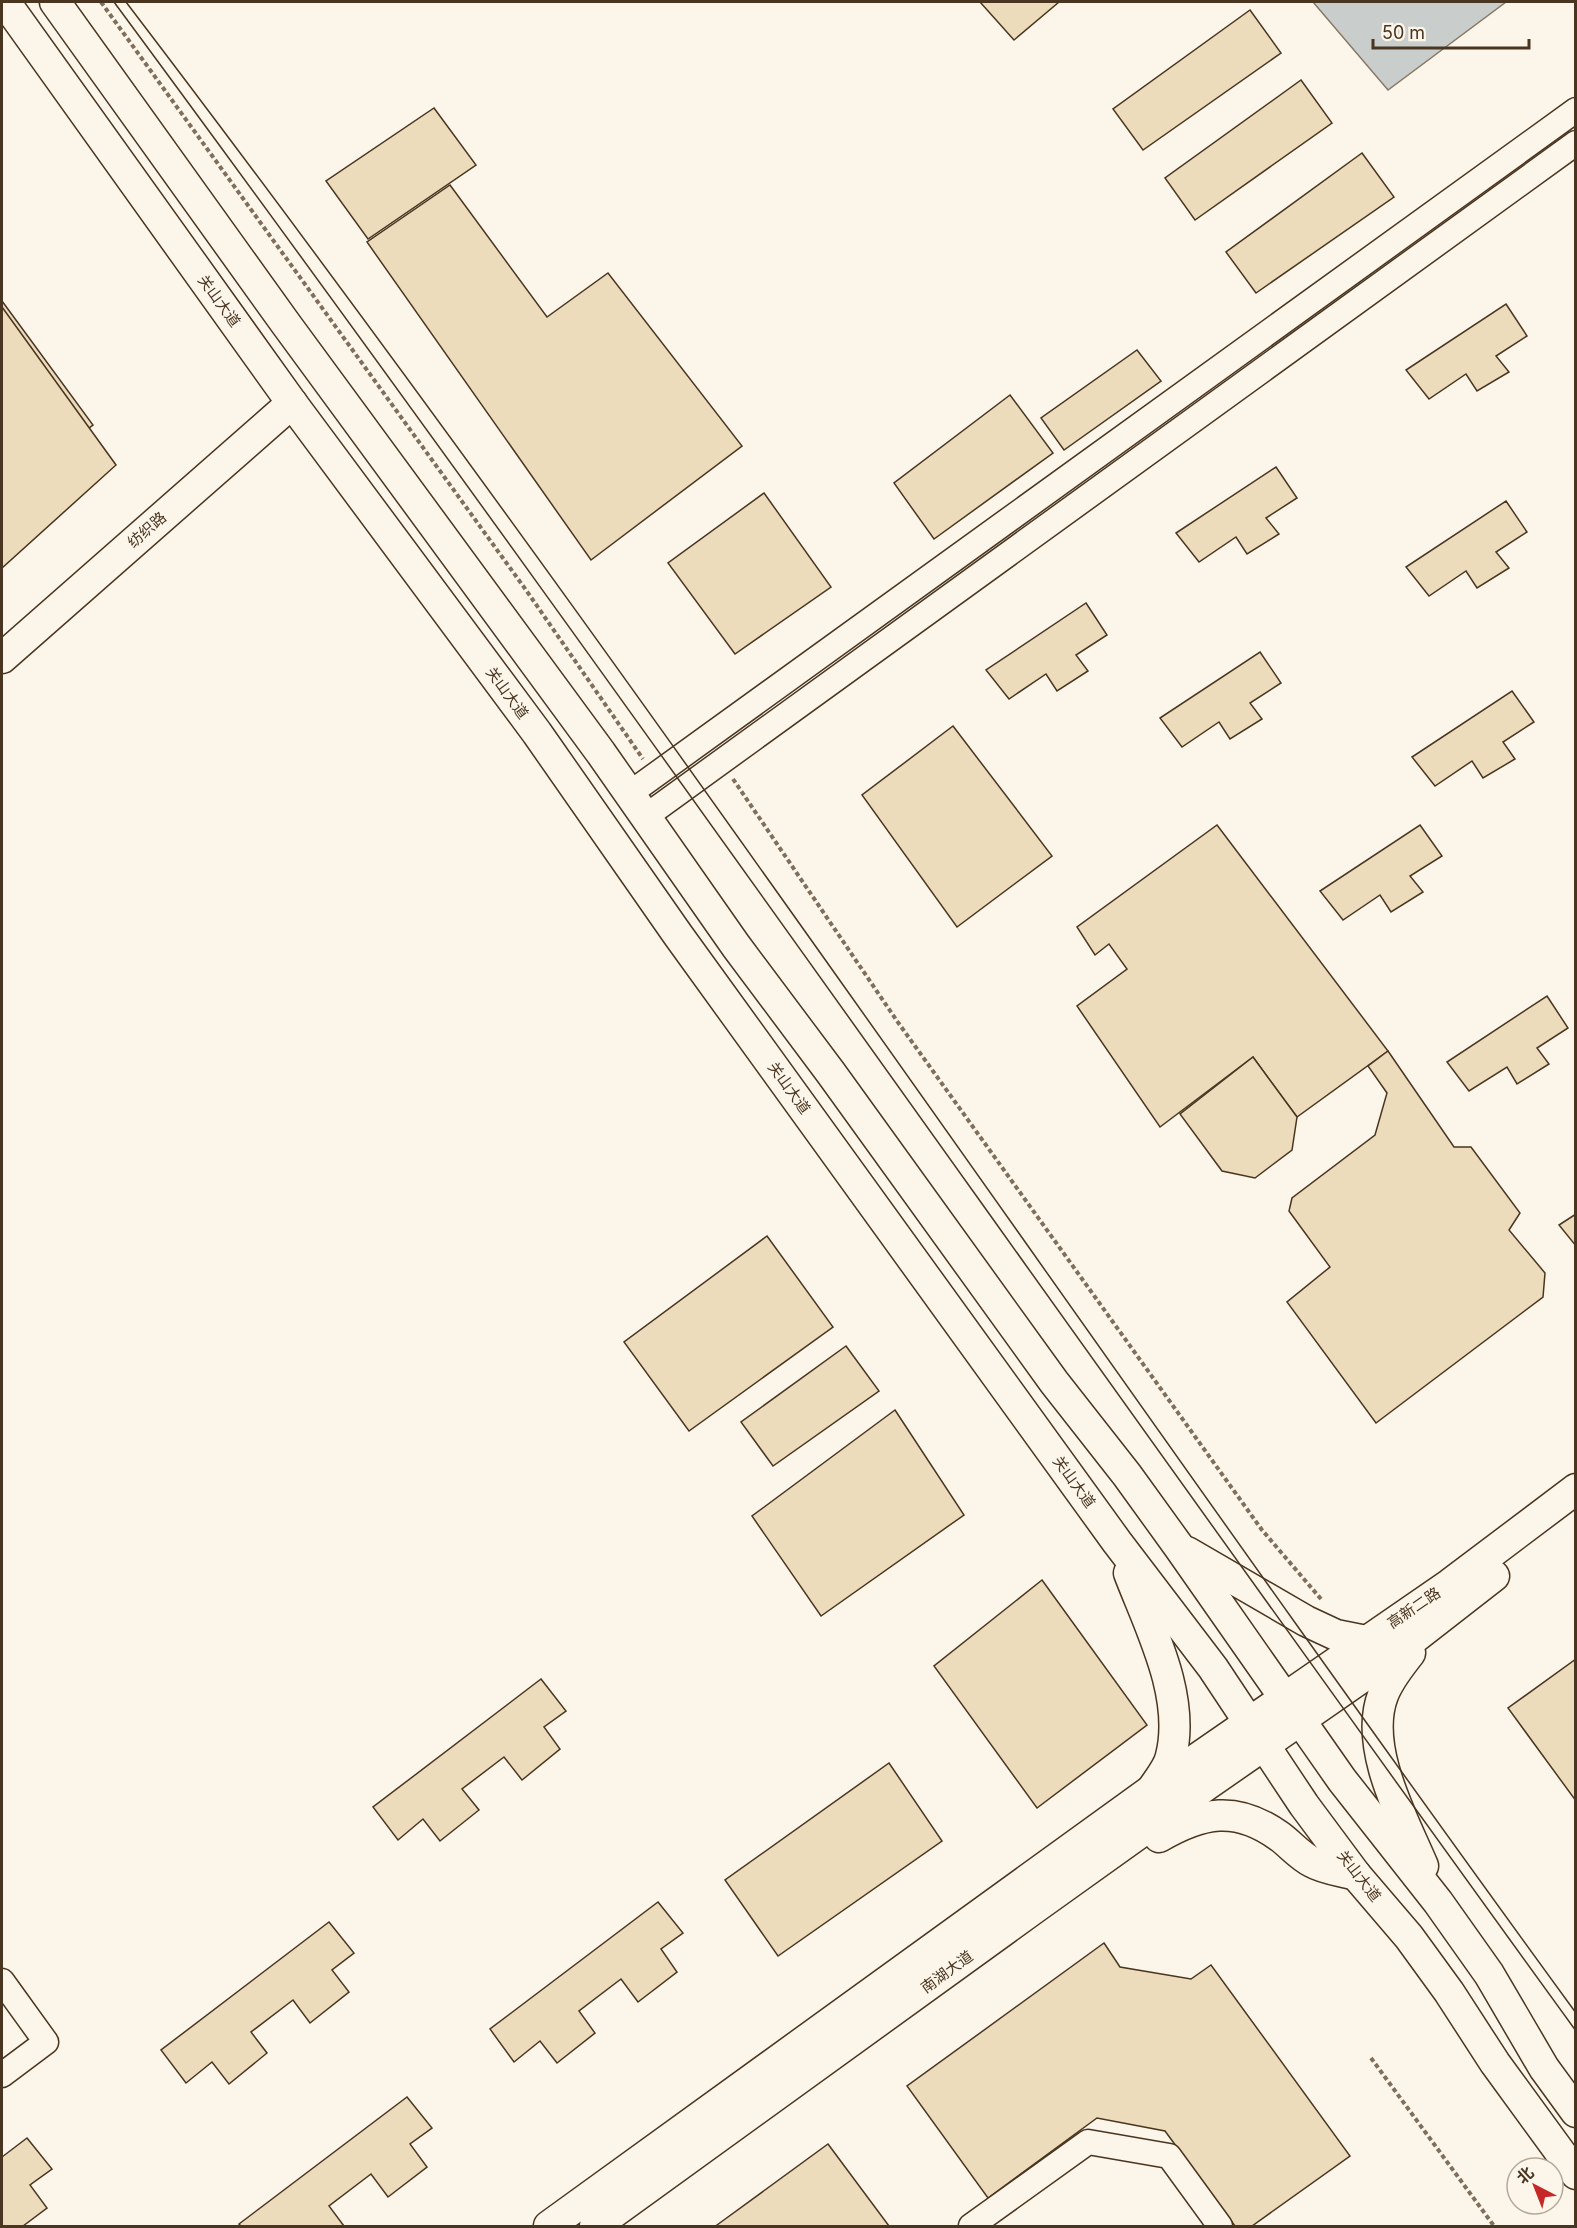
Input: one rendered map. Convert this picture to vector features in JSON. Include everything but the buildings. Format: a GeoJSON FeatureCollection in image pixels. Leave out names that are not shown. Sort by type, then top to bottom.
{"type":"FeatureCollection","features":[{"type":"Feature","properties":{"kind":"main road","name":"关山大道"},"geometry":{"type":"LineString","coordinates":[[5,2],[292,403],[537,733],[678,935],[1117,1542],[1213,1668],[1304,1805],[1356,1875],[1436,1974],[1575,2174]]}},
{"type":"Feature","properties":{"kind":"main road"},"geometry":{"type":"LineString","coordinates":[[56,2],[286,324],[1054,1382],[1127,1475],[1342,1780],[1438,1902],[1489,1974],[1544,2068],[1575,2112]]}},
{"type":"Feature","properties":{"kind":"main road","name":"纺织路"},"geometry":{"type":"LineString","coordinates":[[2,658],[292,403]]}},
{"type":"Feature","properties":{"kind":"main road","name":"高新二路"},"geometry":{"type":"LineString","coordinates":[[1293,1709],[1366,1641],[1450,1584],[1575,1489]]}},
{"type":"Feature","properties":{"kind":"main road","name":"高新二路"},"geometry":{"type":"LineString","coordinates":[[1293,1709],[1381,1664],[1575,1515]]}},
{"type":"Feature","properties":{"kind":"main road"},"geometry":{"type":"LineString","coordinates":[[1117,1542],[1168,1676],[1174,1715],[1171,1757],[1153,1789]]}},
{"type":"Feature","properties":{"kind":"main road"},"geometry":{"type":"LineString","coordinates":[[1179,1547],[1306,1621],[1336,1635],[1366,1641]]}},
{"type":"Feature","properties":{"kind":"main road"},"geometry":{"type":"LineString","coordinates":[[1435,1621],[1390,1679],[1382,1698],[1376,1725],[1386,1783],[1438,1902]]}},
{"type":"Feature","properties":{"kind":"main road","name":"南湖大道"},"geometry":{"type":"LineString","coordinates":[[596,2226],[1036,1907],[1257,1734],[1293,1709]]}},
{"type":"Feature","properties":{"kind":"main road","name":"南湖大道"},"geometry":{"type":"LineString","coordinates":[[549,2226],[1153,1789],[1257,1734]]}},
{"type":"Feature","properties":{"kind":"main road"},"geometry":{"type":"LineString","coordinates":[[1036,1907],[1177,1827],[1199,1817],[1217,1815],[1243,1817],[1278,1835],[1312,1862],[1356,1875]]}},
{"type":"Feature","properties":{"kind":"street"},"geometry":{"type":"LineString","coordinates":[[637,806],[654,776],[1575,110]]}},
{"type":"Feature","properties":{"kind":"street"},"geometry":{"type":"LineString","coordinates":[[637,806],[1575,143]]}},
{"type":"Feature","properties":{"kind":"street"},"geometry":{"type":"LineString","coordinates":[[2,1981],[46,2042],[2,2075]]}},
{"type":"Feature","properties":{"kind":"street"},"geometry":{"type":"LineString","coordinates":[[971,2226],[1088,2142],[1169,2156],[1220,2226]]}},
{"type":"Feature","properties":{"kind":"path"},"geometry":{"type":"LineString","coordinates":[[101,2],[526,590],[654,776]]}},
{"type":"Feature","properties":{"kind":"path"},"geometry":{"type":"LineString","coordinates":[[723,781],[732,777],[897,1021],[1262,1530],[1327,1606]]}},
{"type":"Feature","properties":{"kind":"path"},"geometry":{"type":"LineString","coordinates":[[1371,2058],[1494,2226]]}},
{"type":"Feature","properties":{"kind":"shaded area"},"geometry":{"type":"Polygon","coordinates":[[[1313,2],[1506,2],[1388,90],[1313,2]]]}},
{"type":"Feature","properties":{"kind":"tram line"},"geometry":{"type":"LineString","coordinates":[[114,2],[665,760],[1576,2031]]}},
{"type":"Feature","properties":{"kind":"tram line"},"geometry":{"type":"LineString","coordinates":[[126,2],[312,250],[677,751],[1394,1762],[1576,2013]]}}]}
